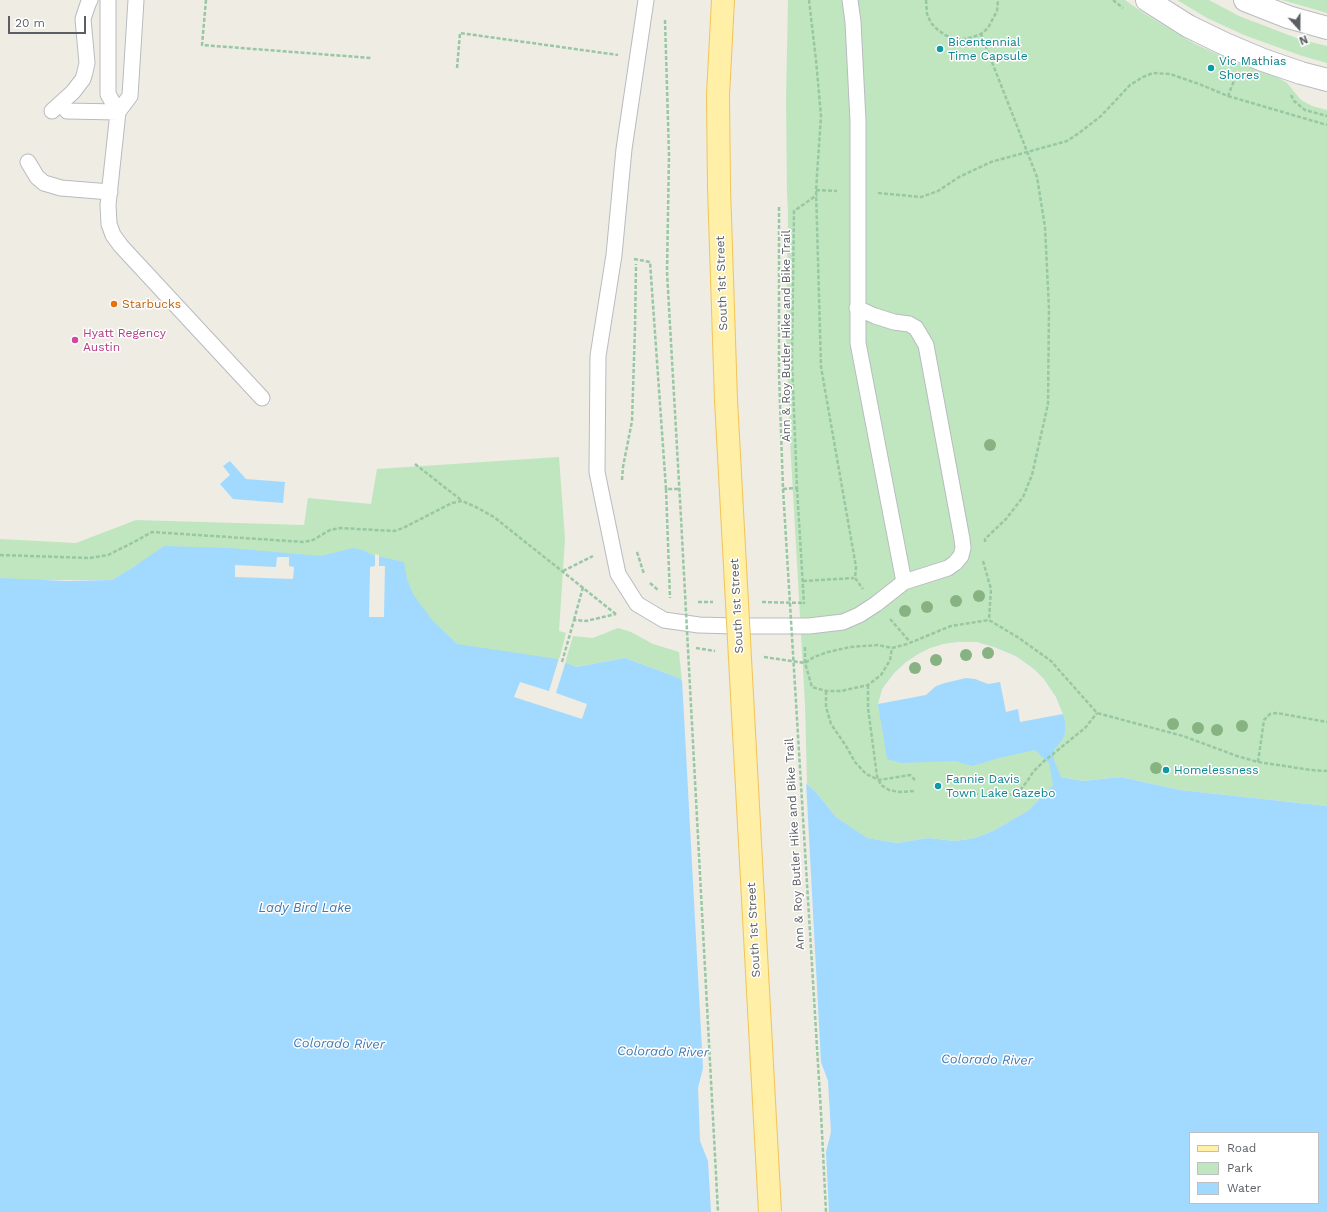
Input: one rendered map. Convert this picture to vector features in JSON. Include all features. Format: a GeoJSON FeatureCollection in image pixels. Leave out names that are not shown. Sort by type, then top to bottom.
{"type":"FeatureCollection","features":[{"type":"Feature","properties":{"kind":"main road","name":"South 1st Street"},"geometry":{"type":"LineString","coordinates":[[723,0],[718,96],[719,187],[726,400],[770,1212]]}},
{"type":"Feature","properties":{"kind":"street"},"geometry":{"type":"LineString","coordinates":[[1147,0],[1188,26],[1225,44],[1263,60],[1327,80]]}},
{"type":"Feature","properties":{"kind":"street"},"geometry":{"type":"LineString","coordinates":[[1245,0],[1288,17],[1327,28]]}},
{"type":"Feature","properties":{"kind":"lane"},"geometry":{"type":"LineString","coordinates":[[52,111],[73,92],[85,72],[87,63],[83,19],[90,0]]}},
{"type":"Feature","properties":{"kind":"lane"},"geometry":{"type":"LineString","coordinates":[[108,0],[108,94],[118,112]]}},
{"type":"Feature","properties":{"kind":"lane"},"geometry":{"type":"LineString","coordinates":[[136,0],[130,96],[118,112],[108,205],[109,224],[113,235],[121,246],[262,398]]}},
{"type":"Feature","properties":{"kind":"lane"},"geometry":{"type":"LineString","coordinates":[[646,0],[624,149],[614,255],[598,356],[597,472],[618,574],[637,604],[664,620],[699,625],[809,626],[843,622],[860,615],[904,582],[948,568],[961,556],[963,548],[962,539],[926,345],[916,328],[909,324],[894,322],[857,308]]}},
{"type":"Feature","properties":{"kind":"lane"},"geometry":{"type":"LineString","coordinates":[[850,0],[853,22],[858,121],[858,344],[904,582]]}},
{"type":"Feature","properties":{"kind":"lane"},"geometry":{"type":"LineString","coordinates":[[67,112],[118,112]]}},
{"type":"Feature","properties":{"kind":"lane"},"geometry":{"type":"LineString","coordinates":[[28,162],[37,177],[44,183],[61,188],[110,192]]}},
{"type":"Feature","properties":{"kind":"path"},"geometry":{"type":"LineString","coordinates":[[206,0],[202,45],[371,58]]}},
{"type":"Feature","properties":{"kind":"path"},"geometry":{"type":"LineString","coordinates":[[809,0],[821,116],[816,190],[821,367],[856,567],[854,578],[864,591]]}},
{"type":"Feature","properties":{"kind":"path"},"geometry":{"type":"LineString","coordinates":[[926,0],[927,14],[931,23],[945,35],[955,39],[964,39],[981,34],[990,25],[997,11],[998,0]]}},
{"type":"Feature","properties":{"kind":"path"},"geometry":{"type":"LineString","coordinates":[[665,20],[669,155],[667,272],[718,1212]]}},
{"type":"Feature","properties":{"kind":"path"},"geometry":{"type":"LineString","coordinates":[[457,68],[460,33],[623,55]]}},
{"type":"Feature","properties":{"kind":"path"},"geometry":{"type":"LineString","coordinates":[[981,34],[1037,177],[1045,227],[1049,309],[1048,404],[1032,475],[1023,498],[986,539],[984,547]]}},
{"type":"Feature","properties":{"kind":"path"},"geometry":{"type":"LineString","coordinates":[[1228,96],[1239,70]]}},
{"type":"Feature","properties":{"kind":"path"},"geometry":{"type":"LineString","coordinates":[[876,193],[921,197],[938,191],[959,177],[980,166],[1067,141],[1079,134],[1101,116],[1130,85],[1154,73],[1170,74],[1228,96],[1327,125]]}},
{"type":"Feature","properties":{"kind":"path"},"geometry":{"type":"LineString","coordinates":[[1288,90],[1294,101],[1305,110],[1327,116]]}},
{"type":"Feature","properties":{"kind":"path"},"geometry":{"type":"LineString","coordinates":[[816,190],[844,191]]}},
{"type":"Feature","properties":{"kind":"path","name":"Ann & Roy Butler Hike and Bike Trail"},"geometry":{"type":"LineString","coordinates":[[761,602],[804,604],[797,488],[792,361],[794,211],[816,195]]}},
{"type":"Feature","properties":{"kind":"path","name":"Ann & Roy Butler Hike and Bike Trail"},"geometry":{"type":"LineString","coordinates":[[779,207],[779,373],[783,489],[826,1212]]}},
{"type":"Feature","properties":{"kind":"path"},"geometry":{"type":"LineString","coordinates":[[614,255],[650,262],[666,489],[670,598]]}},
{"type":"Feature","properties":{"kind":"path"},"geometry":{"type":"LineString","coordinates":[[621,486],[632,421],[636,259]]}},
{"type":"Feature","properties":{"kind":"path"},"geometry":{"type":"LineString","coordinates":[[415,464],[462,501]]}},
{"type":"Feature","properties":{"kind":"path"},"geometry":{"type":"LineString","coordinates":[[783,489],[797,488]]}},
{"type":"Feature","properties":{"kind":"path"},"geometry":{"type":"LineString","coordinates":[[666,489],[680,490]]}},
{"type":"Feature","properties":{"kind":"path"},"geometry":{"type":"LineString","coordinates":[[635,548],[646,579],[660,592]]}},
{"type":"Feature","properties":{"kind":"path"},"geometry":{"type":"LineString","coordinates":[[984,555],[983,562],[991,589],[989,620]]}},
{"type":"Feature","properties":{"kind":"path"},"geometry":{"type":"LineString","coordinates":[[563,571],[589,558]]}},
{"type":"Feature","properties":{"kind":"path"},"geometry":{"type":"LineString","coordinates":[[803,581],[854,578]]}},
{"type":"Feature","properties":{"kind":"path"},"geometry":{"type":"LineString","coordinates":[[562,662],[583,587]]}},
{"type":"Feature","properties":{"kind":"path"},"geometry":{"type":"LineString","coordinates":[[665,595],[674,600]]}},
{"type":"Feature","properties":{"kind":"path"},"geometry":{"type":"LineString","coordinates":[[678,602],[716,602]]}},
{"type":"Feature","properties":{"kind":"path"},"geometry":{"type":"LineString","coordinates":[[574,620],[586,621],[616,614]]}},
{"type":"Feature","properties":{"kind":"path"},"geometry":{"type":"LineString","coordinates":[[892,622],[911,643]]}},
{"type":"Feature","properties":{"kind":"path"},"geometry":{"type":"LineString","coordinates":[[805,643],[805,663],[812,687],[826,691],[841,691],[868,685],[881,674],[890,660],[892,648]]}},
{"type":"Feature","properties":{"kind":"path"},"geometry":{"type":"LineString","coordinates":[[868,685],[868,708],[877,776],[881,785],[889,790],[899,792],[915,791]]}},
{"type":"Feature","properties":{"kind":"path"},"geometry":{"type":"LineString","coordinates":[[826,691],[826,707],[831,724],[855,762],[866,774],[879,780],[910,775],[915,780]]}},
{"type":"Feature","properties":{"kind":"path"},"geometry":{"type":"LineString","coordinates":[[962,796],[977,794],[1003,796],[1018,792],[1033,772],[1043,762],[1085,728],[1097,713]]}},
{"type":"Feature","properties":{"kind":"path"},"geometry":{"type":"LineString","coordinates":[[1258,762],[1264,720],[1270,714],[1277,713],[1327,722]]}},
{"type":"Feature","properties":{"kind":"green space"},"geometry":{"type":"Polygon","coordinates":[[[788,0],[1125,0],[1145,14],[1195,44],[1235,62],[1277,77],[1287,83],[1301,100],[1312,106],[1327,110],[1327,806],[1180,790],[1121,777],[1083,781],[1061,777],[1029,810],[993,831],[975,838],[955,841],[928,838],[897,843],[866,838],[836,817],[816,792],[807,784],[805,705],[790,440],[786,336],[788,213],[786,100],[788,0]]]}},
{"type":"Feature","properties":{"kind":"green space"},"geometry":{"type":"Polygon","coordinates":[[[1177,0],[1209,0],[1239,16],[1299,39],[1327,46],[1327,63],[1302,56],[1244,35],[1207,18],[1177,0]]]}},
{"type":"Feature","properties":{"kind":"green space"},"geometry":{"type":"Polygon","coordinates":[[[1282,0],[1327,0],[1327,13],[1310,8],[1282,0]]]}},
{"type":"Feature","properties":{"kind":"green space"},"geometry":{"type":"Polygon","coordinates":[[[559,457],[565,539],[559,631],[566,633],[559,660],[446,652],[135,566],[112,580],[0,580],[0,539],[76,543],[136,520],[304,525],[308,498],[371,504],[377,469],[559,457]]]}},
{"type":"Feature","properties":{"kind":"green space"},"geometry":{"type":"Polygon","coordinates":[[[618,628],[631,632],[653,644],[679,652],[682,682],[679,678],[625,658],[576,667],[565,663],[573,636],[593,638],[618,628]]]}},
{"type":"Feature","properties":{"kind":"water"},"geometry":{"type":"Polygon","coordinates":[[[230,461],[246,479],[285,482],[283,503],[233,499],[220,484],[230,475],[223,466],[230,461]]]}},
{"type":"Feature","properties":{"kind":"water","name":"Lady Bird Lake"},"geometry":{"type":"Polygon","coordinates":[[[164,546],[230,548],[321,556],[353,548],[363,550],[372,555],[404,562],[407,579],[413,594],[432,620],[457,644],[557,659],[576,667],[625,658],[679,678],[694,694],[761,744],[816,792],[836,817],[867,838],[897,843],[928,838],[955,841],[975,838],[993,831],[1029,810],[1053,785],[1049,763],[1035,750],[972,766],[955,761],[901,763],[887,759],[878,704],[882,689],[894,673],[918,654],[943,644],[957,642],[977,642],[1016,656],[1034,669],[1044,679],[1056,697],[1065,723],[1065,733],[1063,739],[1054,750],[1054,760],[1061,777],[1083,781],[1121,777],[1180,790],[1327,806],[1327,1212],[0,1212],[0,578],[66,581],[112,580],[164,546]]]}},
{"type":"Feature","properties":{"kind":"pier"},"geometry":{"type":"Polygon","coordinates":[[[375,554],[379,555],[379,566],[385,566],[384,617],[369,617],[370,567],[375,566],[375,554]]]}},
{"type":"Feature","properties":{"kind":"pier"},"geometry":{"type":"Polygon","coordinates":[[[277,557],[289,557],[289,566],[294,567],[293,579],[235,577],[235,565],[276,567],[277,557]]]}},
{"type":"Feature","properties":{"kind":"pier"},"geometry":{"type":"Polygon","coordinates":[[[957,642],[977,642],[1016,656],[1034,669],[1044,679],[1056,697],[1063,714],[1020,722],[1018,709],[1006,712],[1000,682],[988,684],[975,679],[966,678],[936,686],[926,695],[878,704],[882,689],[894,673],[906,662],[930,648],[957,642]]]}},
{"type":"Feature","properties":{"kind":"pier"},"geometry":{"type":"Polygon","coordinates":[[[559,658],[566,661],[556,693],[587,704],[582,719],[514,697],[520,682],[549,691],[559,658]]]}},
{"type":"Feature","properties":{"kind":"pier"},"geometry":{"type":"Polygon","coordinates":[[[682,679],[695,692],[763,742],[806,781],[821,1062],[828,1081],[831,1132],[826,1152],[829,1212],[711,1212],[708,1161],[700,1141],[698,1088],[703,1068],[682,679]]]}},
{"type":"Feature","properties":{"kind":"place","name":"Bicentennial Time Capsule"},"geometry":{"type":"Point","coordinates":[940,49]}},
{"type":"Feature","properties":{"kind":"place","name":"Vic Mathias Shores"},"geometry":{"type":"Point","coordinates":[1211,68]}},
{"type":"Feature","properties":{"kind":"place","name":"Starbucks"},"geometry":{"type":"Point","coordinates":[114,304]}},
{"type":"Feature","properties":{"kind":"place","name":"Hyatt Regency Austin"},"geometry":{"type":"Point","coordinates":[75,340]}},
{"type":"Feature","properties":{"kind":"place","name":"Homelessness"},"geometry":{"type":"Point","coordinates":[1166,770]}},
{"type":"Feature","properties":{"kind":"place","name":"Fannie Davis Town Lake Gazebo"},"geometry":{"type":"Point","coordinates":[938,786]}},
{"type":"Feature","properties":{"kind":"water label","name":"Colorado River"},"geometry":{"type":"Point","coordinates":[339,1044]}},
{"type":"Feature","properties":{"kind":"water label","name":"Colorado River"},"geometry":{"type":"Point","coordinates":[663,1052]}},
{"type":"Feature","properties":{"kind":"water label","name":"Colorado River"},"geometry":{"type":"Point","coordinates":[987,1060]}}]}
